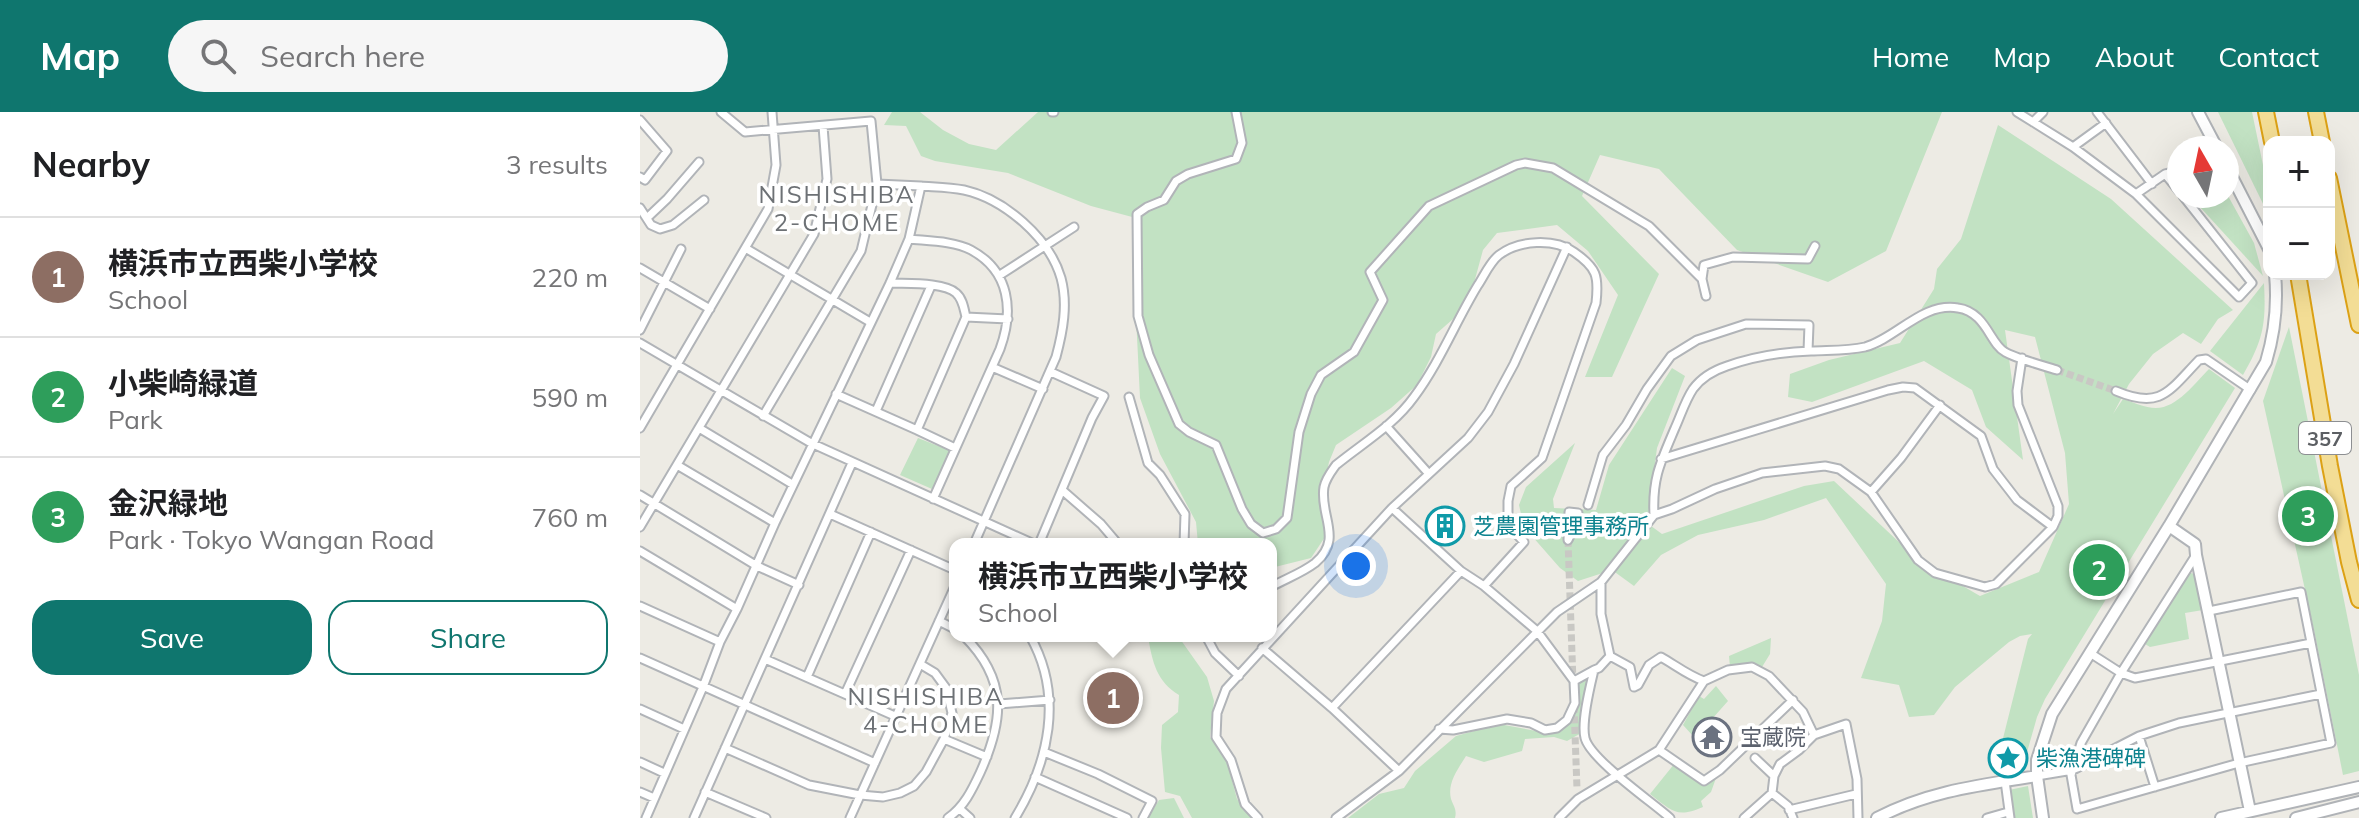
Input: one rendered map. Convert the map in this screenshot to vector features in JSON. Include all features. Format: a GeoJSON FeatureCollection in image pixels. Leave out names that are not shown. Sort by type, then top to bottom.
{"type":"FeatureCollection","features":[{"type":"Feature","properties":{"kind":"highway"},"geometry":{"type":"LineString","coordinates":[[2266,112],[2271,136]]}},
{"type":"Feature","properties":{"kind":"highway"},"geometry":{"type":"LineString","coordinates":[[2316,112],[2321,136]]}},
{"type":"Feature","properties":{"kind":"highway"},"geometry":{"type":"LineString","coordinates":[[2335,207],[2359,325]]}},
{"type":"Feature","properties":{"kind":"highway","name":"357"},"geometry":{"type":"LineString","coordinates":[[2299,280],[2330,466],[2359,600]]}},
{"type":"Feature","properties":{"kind":"street"},"geometry":{"type":"LineString","coordinates":[[721,112],[745,132],[871,121],[877,184],[861,251],[763,416]]}},
{"type":"Feature","properties":{"kind":"street"},"geometry":{"type":"LineString","coordinates":[[640,428],[768,209],[776,165],[772,112]]}},
{"type":"Feature","properties":{"kind":"street"},"geometry":{"type":"LineString","coordinates":[[1236,112],[1242,143],[1236,159],[1188,174],[1176,181],[1164,200],[1137,214],[1138,316],[1149,355],[1179,424],[1216,445],[1246,517],[1263,533],[1276,529],[1287,518],[1299,432],[1311,394],[1321,375],[1354,352],[1383,300],[1370,272],[1429,206],[1516,165],[1525,163],[1553,168],[1649,226],[1702,279]]}},
{"type":"Feature","properties":{"kind":"street"},"geometry":{"type":"LineString","coordinates":[[2017,112],[2073,147],[2136,194],[2239,297],[2252,283],[2192,208]]}},
{"type":"Feature","properties":{"kind":"street"},"geometry":{"type":"LineString","coordinates":[[2033,122],[2043,112]]}},
{"type":"Feature","properties":{"kind":"street"},"geometry":{"type":"LineString","coordinates":[[2097,112],[2152,184]]}},
{"type":"Feature","properties":{"kind":"street"},"geometry":{"type":"LineString","coordinates":[[2198,112],[2211,136]]}},
{"type":"Feature","properties":{"kind":"street"},"geometry":{"type":"LineString","coordinates":[[640,120],[667,151],[645,180],[640,177]]}},
{"type":"Feature","properties":{"kind":"street"},"geometry":{"type":"LineString","coordinates":[[2073,147],[2106,123]]}},
{"type":"Feature","properties":{"kind":"street"},"geometry":{"type":"LineString","coordinates":[[640,527],[814,234],[827,179],[823,126]]}},
{"type":"Feature","properties":{"kind":"street"},"geometry":{"type":"LineString","coordinates":[[647,218],[699,162]]}},
{"type":"Feature","properties":{"kind":"street"},"geometry":{"type":"LineString","coordinates":[[2136,194],[2165,174],[2167,176]]}},
{"type":"Feature","properties":{"kind":"street"},"geometry":{"type":"LineString","coordinates":[[877,184],[963,190],[998,203],[1033,231],[1061,276],[1064,328],[1051,372],[976,538]]}},
{"type":"Feature","properties":{"kind":"street"},"geometry":{"type":"LineString","coordinates":[[646,818],[720,642],[792,484],[890,283],[909,239],[921,186]]}},
{"type":"Feature","properties":{"kind":"street"},"geometry":{"type":"LineString","coordinates":[[2239,190],[2263,237]]}},
{"type":"Feature","properties":{"kind":"street"},"geometry":{"type":"LineString","coordinates":[[640,208],[651,225],[660,229],[673,225],[704,200]]}},
{"type":"Feature","properties":{"kind":"street"},"geometry":{"type":"LineString","coordinates":[[1000,275],[1074,227]]}},
{"type":"Feature","properties":{"kind":"street"},"geometry":{"type":"LineString","coordinates":[[909,239],[970,249],[1000,275],[1008,319],[992,367],[933,499]]}},
{"type":"Feature","properties":{"kind":"street"},"geometry":{"type":"LineString","coordinates":[[1277,584],[1313,564],[1321,556],[1330,541],[1324,497],[1328,475],[1336,465],[1386,426],[1415,396],[1496,256],[1531,243],[1567,247],[1595,271],[1596,303],[1542,458],[1511,486],[1508,516],[1511,528],[1524,542],[1484,586]]}},
{"type":"Feature","properties":{"kind":"street"},"geometry":{"type":"LineString","coordinates":[[1706,296],[1702,279],[1704,265],[1733,257],[1808,259],[1815,246]]}},
{"type":"Feature","properties":{"kind":"street"},"geometry":{"type":"LineString","coordinates":[[1277,632],[1392,508],[1468,438],[1488,412],[1514,364],[1567,247]]}},
{"type":"Feature","properties":{"kind":"street"},"geometry":{"type":"LineString","coordinates":[[640,330],[681,249]]}},
{"type":"Feature","properties":{"kind":"street"},"geometry":{"type":"LineString","coordinates":[[747,249],[870,322]]}},
{"type":"Feature","properties":{"kind":"street"},"geometry":{"type":"LineString","coordinates":[[640,268],[710,309]]}},
{"type":"Feature","properties":{"kind":"street"},"geometry":{"type":"LineString","coordinates":[[2043,818],[2037,776],[2039,750],[2052,714],[2266,362],[2274,334],[2276,280]]}},
{"type":"Feature","properties":{"kind":"street"},"geometry":{"type":"LineString","coordinates":[[890,283],[954,290],[961,299],[966,317],[917,430]]}},
{"type":"Feature","properties":{"kind":"street"},"geometry":{"type":"LineString","coordinates":[[876,411],[931,286]]}},
{"type":"Feature","properties":{"kind":"street"},"geometry":{"type":"LineString","coordinates":[[1654,515],[1653,487],[1661,459],[1694,388],[1722,368],[1756,356],[1866,346],[1932,310],[1959,308],[1974,314],[1988,327],[2003,352],[2057,370]]}},
{"type":"Feature","properties":{"kind":"street"},"geometry":{"type":"LineString","coordinates":[[966,317],[1008,319]]}},
{"type":"Feature","properties":{"kind":"street"},"geometry":{"type":"LineString","coordinates":[[1588,505],[1603,455],[1671,356],[1697,340],[1746,324],[1809,325],[1808,351]]}},
{"type":"Feature","properties":{"kind":"street"},"geometry":{"type":"LineString","coordinates":[[640,343],[811,443],[1024,538]]}},
{"type":"Feature","properties":{"kind":"street"},"geometry":{"type":"LineString","coordinates":[[1336,818],[1399,771],[1557,612],[1601,582],[1654,515],[1715,489],[1762,473],[1825,466],[1839,469],[1871,492],[1918,560],[1935,573],[1985,587],[1996,584],[2053,527],[2058,516],[2058,506],[2018,405],[2022,358]]}},
{"type":"Feature","properties":{"kind":"street"},"geometry":{"type":"LineString","coordinates":[[2116,391],[2135,399],[2165,395],[2199,360],[2206,359],[2251,390]]}},
{"type":"Feature","properties":{"kind":"street"},"geometry":{"type":"LineString","coordinates":[[992,367],[1043,389]]}},
{"type":"Feature","properties":{"kind":"street"},"geometry":{"type":"LineString","coordinates":[[1040,538],[1104,396],[1051,372]]}},
{"type":"Feature","properties":{"kind":"street"},"geometry":{"type":"LineString","coordinates":[[1661,459],[1888,390],[1915,388],[1981,436],[1993,469],[2017,500],[2053,527]]}},
{"type":"Feature","properties":{"kind":"street"},"geometry":{"type":"LineString","coordinates":[[836,394],[955,448]]}},
{"type":"Feature","properties":{"kind":"street"},"geometry":{"type":"LineString","coordinates":[[1129,397],[1148,463],[1160,475],[1185,514],[1184,538]]}},
{"type":"Feature","properties":{"kind":"street"},"geometry":{"type":"LineString","coordinates":[[1871,492],[1940,405]]}},
{"type":"Feature","properties":{"kind":"street"},"geometry":{"type":"LineString","coordinates":[[1386,426],[1429,474]]}},
{"type":"Feature","properties":{"kind":"street"},"geometry":{"type":"LineString","coordinates":[[699,428],[792,484]]}},
{"type":"Feature","properties":{"kind":"street"},"geometry":{"type":"LineString","coordinates":[[694,818],[852,463]]}},
{"type":"Feature","properties":{"kind":"street"},"geometry":{"type":"LineString","coordinates":[[677,465],[775,523]]}},
{"type":"Feature","properties":{"kind":"street"},"geometry":{"type":"LineString","coordinates":[[1062,490],[1113,538]]}},
{"type":"Feature","properties":{"kind":"street"},"geometry":{"type":"LineString","coordinates":[[640,495],[757,566],[799,585]]}},
{"type":"Feature","properties":{"kind":"street"},"geometry":{"type":"LineString","coordinates":[[1392,508],[1461,571],[1484,586],[1537,631],[1574,681],[1575,703],[1567,720],[1557,728],[1545,730],[1531,723],[1507,719],[1453,730],[1439,729]]}},
{"type":"Feature","properties":{"kind":"street"},"geometry":{"type":"LineString","coordinates":[[830,514],[949,567]]}},
{"type":"Feature","properties":{"kind":"street"},"geometry":{"type":"LineString","coordinates":[[2169,526],[2195,544],[2250,811]]}},
{"type":"Feature","properties":{"kind":"street"},"geometry":{"type":"LineString","coordinates":[[807,677],[871,532]]}},
{"type":"Feature","properties":{"kind":"street"},"geometry":{"type":"LineString","coordinates":[[845,694],[911,550]]}},
{"type":"Feature","properties":{"kind":"street"},"geometry":{"type":"LineString","coordinates":[[640,551],[737,609]]}},
{"type":"Feature","properties":{"kind":"street"},"geometry":{"type":"LineString","coordinates":[[2196,555],[2121,673],[2081,743],[2071,775],[2077,809],[2239,763],[2331,743],[2301,592],[2209,611]]}},
{"type":"Feature","properties":{"kind":"street"},"geometry":{"type":"LineString","coordinates":[[1332,708],[1461,571]]}},
{"type":"Feature","properties":{"kind":"street"},"geometry":{"type":"LineString","coordinates":[[1601,582],[1601,614],[1610,656],[1630,667],[1634,687],[1649,665],[1661,657],[1704,681]]}},
{"type":"Feature","properties":{"kind":"street"},"geometry":{"type":"LineString","coordinates":[[850,818],[949,599]]}},
{"type":"Feature","properties":{"kind":"street"},"geometry":{"type":"LineString","coordinates":[[640,606],[720,642]]}},
{"type":"Feature","properties":{"kind":"street"},"geometry":{"type":"LineString","coordinates":[[939,621],[949,626]]}},
{"type":"Feature","properties":{"kind":"street"},"geometry":{"type":"LineString","coordinates":[[948,818],[960,809],[987,757],[995,733],[999,704],[996,686],[984,659],[969,642]]}},
{"type":"Feature","properties":{"kind":"street"},"geometry":{"type":"LineString","coordinates":[[1015,818],[1035,777],[1050,726],[1050,700],[1042,662],[1033,642]]}},
{"type":"Feature","properties":{"kind":"street"},"geometry":{"type":"LineString","coordinates":[[1209,642],[1215,653],[1239,676]]}},
{"type":"Feature","properties":{"kind":"street"},"geometry":{"type":"LineString","coordinates":[[1258,818],[1245,804],[1231,760],[1216,737],[1217,713],[1226,689],[1268,642]]}},
{"type":"Feature","properties":{"kind":"street"},"geometry":{"type":"LineString","coordinates":[[2090,653],[2121,673],[2135,678],[2311,643]]}},
{"type":"Feature","properties":{"kind":"street"},"geometry":{"type":"LineString","coordinates":[[1262,648],[1399,771]]}},
{"type":"Feature","properties":{"kind":"street"},"geometry":{"type":"LineString","coordinates":[[1574,681],[1599,668],[1610,656]]}},
{"type":"Feature","properties":{"kind":"street"},"geometry":{"type":"LineString","coordinates":[[640,658],[875,763]]}},
{"type":"Feature","properties":{"kind":"street"},"geometry":{"type":"LineString","coordinates":[[765,659],[897,717]]}},
{"type":"Feature","properties":{"kind":"street"},"geometry":{"type":"LineString","coordinates":[[725,748],[809,785],[860,795],[883,797],[900,793],[914,786],[932,763],[952,713],[946,688],[935,673],[920,664]]}},
{"type":"Feature","properties":{"kind":"street"},"geometry":{"type":"LineString","coordinates":[[1559,818],[1578,799],[1659,750],[1704,681],[1728,670],[1752,667],[1769,676],[1808,718],[1814,735]]}},
{"type":"Feature","properties":{"kind":"street"},"geometry":{"type":"LineString","coordinates":[[1594,670],[1584,727],[1586,742],[1616,776],[1670,818]]}},
{"type":"Feature","properties":{"kind":"street"},"geometry":{"type":"LineString","coordinates":[[1877,818],[1936,794],[2073,770],[2139,736],[2179,723],[2321,694]]}},
{"type":"Feature","properties":{"kind":"street"},"geometry":{"type":"LineString","coordinates":[[999,704],[1050,700]]}},
{"type":"Feature","properties":{"kind":"street"},"geometry":{"type":"LineString","coordinates":[[1659,750],[1704,781],[1720,770],[1793,700]]}},
{"type":"Feature","properties":{"kind":"street"},"geometry":{"type":"LineString","coordinates":[[640,709],[684,729]]}},
{"type":"Feature","properties":{"kind":"street"},"geometry":{"type":"LineString","coordinates":[[1748,817],[1772,793],[1774,776],[1780,764],[1814,735],[1846,724],[1859,793],[1791,814],[1788,806],[1772,793]]}},
{"type":"Feature","properties":{"kind":"street"},"geometry":{"type":"LineString","coordinates":[[2139,736],[2155,787]]}},
{"type":"Feature","properties":{"kind":"street"},"geometry":{"type":"LineString","coordinates":[[944,739],[987,757]]}},
{"type":"Feature","properties":{"kind":"street"},"geometry":{"type":"LineString","coordinates":[[1044,752],[1152,801],[1143,818]]}},
{"type":"Feature","properties":{"kind":"street"},"geometry":{"type":"LineString","coordinates":[[1755,758],[1774,776]]}},
{"type":"Feature","properties":{"kind":"street"},"geometry":{"type":"LineString","coordinates":[[640,762],[664,773]]}},
{"type":"Feature","properties":{"kind":"street"},"geometry":{"type":"LineString","coordinates":[[1035,777],[1127,818]]}},
{"type":"Feature","properties":{"kind":"street"},"geometry":{"type":"LineString","coordinates":[[1987,818],[2009,815],[2005,781]]}},
{"type":"Feature","properties":{"kind":"street"},"geometry":{"type":"LineString","coordinates":[[2221,818],[2359,787]]}},
{"type":"Feature","properties":{"kind":"street"},"geometry":{"type":"LineString","coordinates":[[1577,789],[1578,799]]}},
{"type":"Feature","properties":{"kind":"street"},"geometry":{"type":"LineString","coordinates":[[640,792],[654,798]]}},
{"type":"Feature","properties":{"kind":"street"},"geometry":{"type":"LineString","coordinates":[[705,792],[766,818]]}},
{"type":"Feature","properties":{"kind":"street"},"geometry":{"type":"LineString","coordinates":[[1856,794],[1858,818]]}},
{"type":"Feature","properties":{"kind":"street"},"geometry":{"type":"LineString","coordinates":[[2296,818],[2359,802]]}},
{"type":"Feature","properties":{"kind":"street"},"geometry":{"type":"LineString","coordinates":[[960,809],[970,818]]}},
{"type":"Feature","properties":{"kind":"green space"},"geometry":{"type":"Polygon","coordinates":[[[892,112],[920,112],[943,130],[969,144],[996,150],[1038,112],[1942,112],[1886,251],[1828,282],[1737,250],[1659,169],[1600,155],[1582,196],[1659,274],[1612,377],[1585,377],[1618,295],[1588,251],[1557,225],[1497,233],[1483,250],[1474,283],[1461,312],[1436,334],[1431,357],[1417,385],[1391,408],[1336,445],[1324,487],[1327,534],[1311,558],[1277,566],[1277,538],[1197,538],[1196,522],[1160,454],[1140,398],[1134,275],[1136,218],[1091,206],[1008,173],[921,156],[906,126],[884,125],[892,112]]]}},
{"type":"Feature","properties":{"kind":"green space"},"geometry":{"type":"Polygon","coordinates":[[[2218,112],[2252,112],[2263,165],[2263,204],[2239,155],[2239,136],[2230,136],[2218,112]]]}},
{"type":"Feature","properties":{"kind":"green space"},"geometry":{"type":"Polygon","coordinates":[[[1998,125],[2111,199],[2233,310],[2218,319],[2201,344],[2183,333],[2153,354],[2129,384],[2113,414],[2123,399],[2152,408],[2171,404],[2209,369],[2235,388],[2045,699],[2022,770],[1994,774],[2028,639],[2032,634],[2009,642],[1955,687],[1934,715],[1909,717],[1899,685],[1861,678],[1882,621],[1886,584],[1826,498],[1764,520],[1698,535],[1661,555],[1634,586],[1612,570],[1578,581],[1560,568],[1524,527],[1519,505],[1526,487],[1575,443],[1553,499],[1554,508],[1596,510],[1609,465],[1672,368],[1685,376],[1657,448],[1647,523],[1662,534],[1804,486],[1834,481],[1918,560],[1980,596],[2039,572],[2069,504],[2065,453],[2035,337],[2005,330],[2023,460],[1986,427],[1972,390],[1924,361],[1812,402],[1788,397],[1790,374],[1829,360],[1900,343],[1934,289],[1937,269],[1961,239],[1998,125]]]}},
{"type":"Feature","properties":{"kind":"green space"},"geometry":{"type":"Polygon","coordinates":[[[2201,208],[2235,208],[2254,243],[2263,276],[2201,208]]]}},
{"type":"Feature","properties":{"kind":"green space"},"geometry":{"type":"Polygon","coordinates":[[[2264,283],[2262,330],[2243,375],[2210,351],[2264,283]]]}},
{"type":"Feature","properties":{"kind":"green space"},"geometry":{"type":"Polygon","coordinates":[[[2289,327],[2359,675],[2359,771],[2343,775],[2263,401],[2289,327]]]}},
{"type":"Feature","properties":{"kind":"green space"},"geometry":{"type":"Polygon","coordinates":[[[918,438],[951,451],[932,489],[900,475],[918,438]]]}},
{"type":"Feature","properties":{"kind":"green space"},"geometry":{"type":"Polygon","coordinates":[[[2189,572],[2198,576],[2203,610],[2185,613],[2189,639],[2150,647],[2145,644],[2189,572]]]}},
{"type":"Feature","properties":{"kind":"green space"},"geometry":{"type":"Polygon","coordinates":[[[1771,638],[1770,654],[1762,667],[1730,667],[1729,656],[1771,638]]]}},
{"type":"Feature","properties":{"kind":"green space"},"geometry":{"type":"Polygon","coordinates":[[[1149,642],[1182,642],[1207,677],[1214,701],[1210,737],[1226,758],[1237,799],[1251,818],[1192,818],[1180,796],[1165,792],[1162,725],[1178,712],[1179,695],[1165,684],[1151,654],[1149,642]]]}},
{"type":"Feature","properties":{"kind":"green space"},"geometry":{"type":"Polygon","coordinates":[[[1588,679],[1583,732],[1567,741],[1554,737],[1525,739],[1522,751],[1484,762],[1466,756],[1451,787],[1455,818],[1348,818],[1379,794],[1404,788],[1415,771],[1456,736],[1499,724],[1547,733],[1562,729],[1576,714],[1576,685],[1588,679]]]}},
{"type":"Feature","properties":{"kind":"green space"},"geometry":{"type":"Polygon","coordinates":[[[1716,686],[1728,701],[1712,719],[1708,717],[1693,736],[1683,725],[1699,696],[1704,699],[1716,686]]]}},
{"type":"Feature","properties":{"kind":"green space"},"geometry":{"type":"Polygon","coordinates":[[[1675,763],[1704,782],[1716,778],[1711,792],[1701,801],[1703,807],[1687,812],[1675,811],[1650,794],[1675,763]]]}},
{"type":"Feature","properties":{"kind":"green space"},"geometry":{"type":"Polygon","coordinates":[[[2028,786],[2033,818],[2014,818],[2009,790],[2028,786]]]}},
{"type":"Feature","properties":{"kind":"green space"},"geometry":{"type":"Polygon","coordinates":[[[1174,798],[1184,818],[1148,818],[1159,800],[1174,798]]]}},
{"type":"Feature","properties":{"kind":"tunnel"},"geometry":{"type":"LineString","coordinates":[[2057,370],[2116,391]]}},
{"type":"Feature","properties":{"kind":"tunnel"},"geometry":{"type":"LineString","coordinates":[[1568,540],[1573,682]]}},
{"type":"Feature","properties":{"kind":"tunnel"},"geometry":{"type":"LineString","coordinates":[[1574,706],[1577,789]]}},
{"type":"Feature","properties":{"kind":"place","name":"金沢緑地"},"geometry":{"type":"Point","coordinates":[2308,516]}},
{"type":"Feature","properties":{"kind":"place","name":"芝農園管理事務所"},"geometry":{"type":"Point","coordinates":[1445,526]}},
{"type":"Feature","properties":{"kind":"place","name":"小柴崎緑道"},"geometry":{"type":"Point","coordinates":[2099,570]}},
{"type":"Feature","properties":{"kind":"place","name":"横浜市立西柴小学校"},"geometry":{"type":"Point","coordinates":[1113,698]}},
{"type":"Feature","properties":{"kind":"place","name":"宝蔵院"},"geometry":{"type":"Point","coordinates":[1712,737]}},
{"type":"Feature","properties":{"kind":"place","name":"柴漁港碑碑"},"geometry":{"type":"Point","coordinates":[2008,758]}},
{"type":"Feature","properties":{"kind":"district","name":"NISHISHIBA 2-CHOME"},"geometry":{"type":"Point","coordinates":[837,208]}},
{"type":"Feature","properties":{"kind":"district","name":"NISHISHIBA 4-CHOME"},"geometry":{"type":"Point","coordinates":[926,710]}}]}
